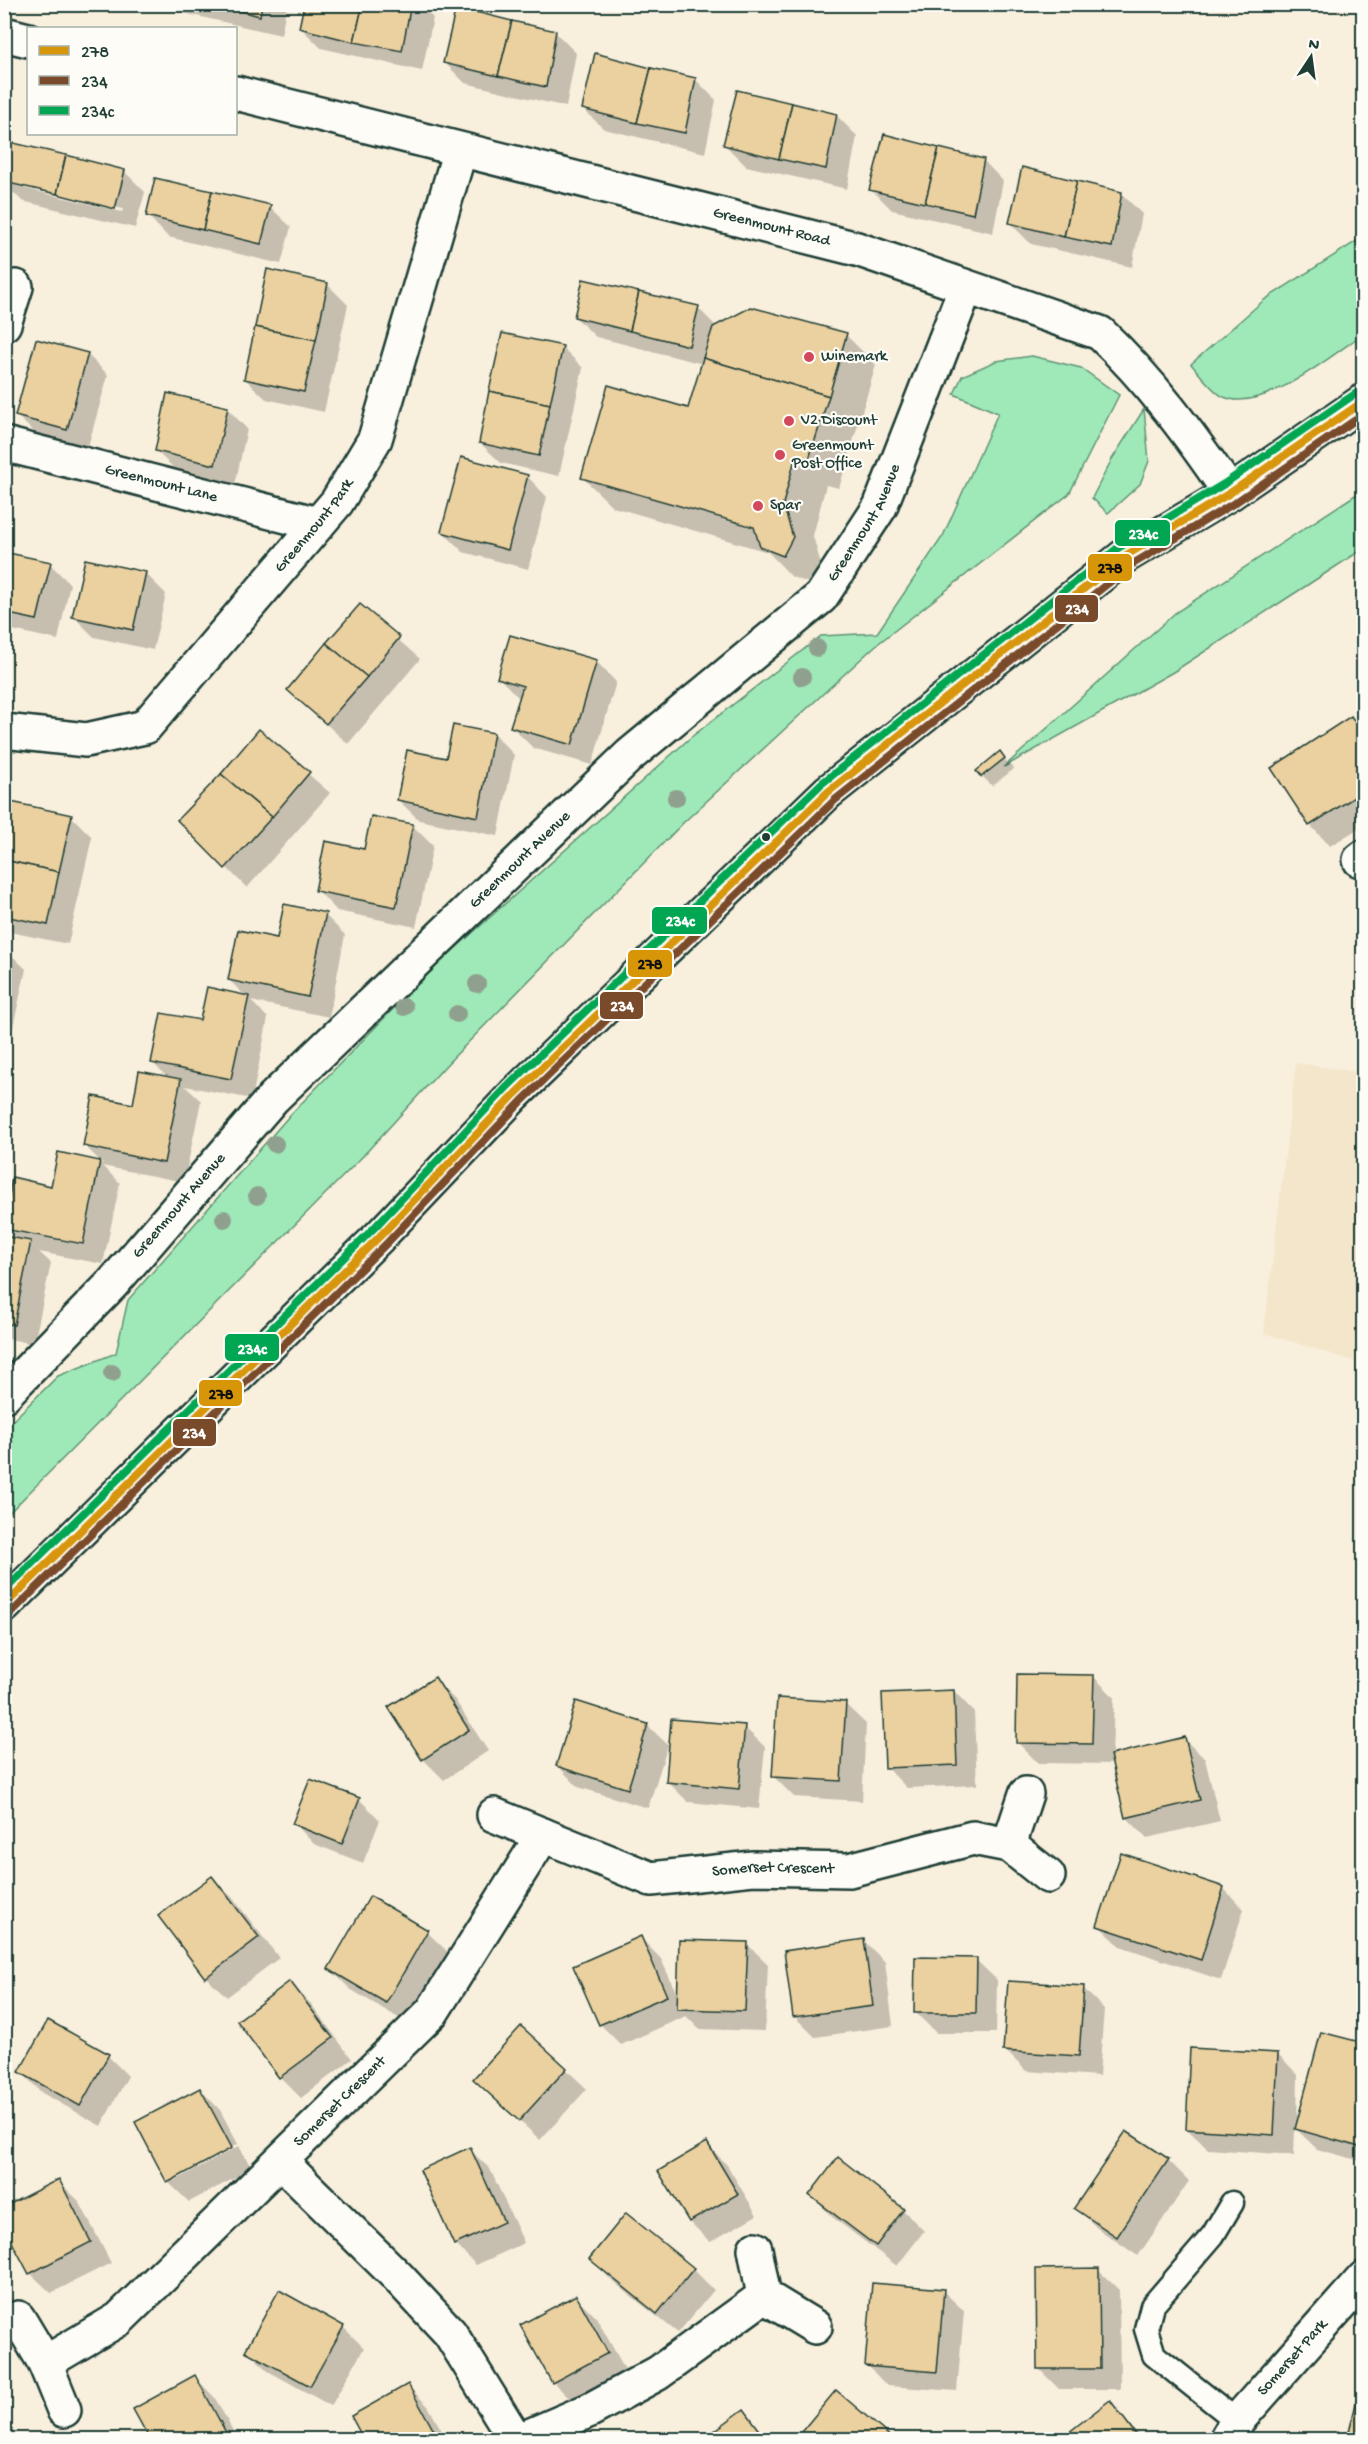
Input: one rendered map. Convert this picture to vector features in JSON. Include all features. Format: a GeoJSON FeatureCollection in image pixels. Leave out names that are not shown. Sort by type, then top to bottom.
{"type":"FeatureCollection","features":[{"type":"Feature","properties":{"kind":"main road"},"geometry":{"type":"LineString","coordinates":[[4,34],[27,40]]}},
{"type":"Feature","properties":{"kind":"main road","name":"Greenmount Road"},"geometry":{"type":"LineString","coordinates":[[237,93],[857,249],[1100,333],[1131,362],[1199,447],[1230,493]]}},
{"type":"Feature","properties":{"kind":"main road","name":"Greenmount Park"},"geometry":{"type":"LineString","coordinates":[[4,731],[86,740],[145,727],[337,502],[375,439],[460,150]]}},
{"type":"Feature","properties":{"kind":"main road"},"geometry":{"type":"LineString","coordinates":[[4,324],[16,287]]}},
{"type":"Feature","properties":{"kind":"main road","name":"Greenmount Avenue"},"geometry":{"type":"LineString","coordinates":[[4,1395],[113,1283],[273,1098],[630,755],[821,597],[880,507],[966,287]]}},
{"type":"Feature","properties":{"kind":"main road"},"geometry":{"type":"LineString","coordinates":[[4,1606],[380,1236],[515,1094],[828,792],[1125,556],[1230,493],[1364,402]]}},
{"type":"Feature","properties":{"kind":"main road","name":"Greenmount Lane"},"geometry":{"type":"LineString","coordinates":[[4,444],[318,524]]}},
{"type":"Feature","properties":{"kind":"main road"},"geometry":{"type":"LineString","coordinates":[[1009,1845],[1026,1794]]}},
{"type":"Feature","properties":{"kind":"main road","name":"Somerset Crescent"},"geometry":{"type":"LineString","coordinates":[[494,1815],[651,1880],[753,1868],[849,1870],[973,1838],[1009,1845],[1048,1876]]}},
{"type":"Feature","properties":{"kind":"main road","name":"Somerset Crescent"},"geometry":{"type":"LineString","coordinates":[[45,2363],[119,2319],[432,2012],[543,1835]]}},
{"type":"Feature","properties":{"kind":"main road","name":"Somerset Crescent"},"geometry":{"type":"LineString","coordinates":[[281,2162],[397,2276],[450,2333],[516,2439]]}},
{"type":"Feature","properties":{"kind":"main road"},"geometry":{"type":"LineString","coordinates":[[755,2249],[764,2296],[815,2327]]}},
{"type":"Feature","properties":{"kind":"main road","name":"Somerset Park"},"geometry":{"type":"LineString","coordinates":[[1231,2430],[1364,2278]]}},
{"type":"Feature","properties":{"kind":"main road"},"geometry":{"type":"LineString","coordinates":[[520,2439],[590,2410],[658,2373],[764,2296]]}},
{"type":"Feature","properties":{"kind":"main road"},"geometry":{"type":"LineString","coordinates":[[18,2318],[45,2363],[64,2410]]}},
{"type":"Feature","properties":{"kind":"lane"},"geometry":{"type":"LineString","coordinates":[[1231,2430],[1154,2355],[1146,2329],[1152,2306],[1213,2235],[1232,2203]]}},
{"type":"Feature","properties":{"kind":"shaded area"},"geometry":{"type":"Polygon","coordinates":[[[1296,1063],[1363,1073],[1363,1364],[1264,1333],[1296,1063]]]}},
{"type":"Feature","properties":{"kind":"green space"},"geometry":{"type":"Polygon","coordinates":[[[1363,237],[1363,334],[1296,380],[1277,390],[1240,400],[1220,395],[1191,364],[1264,300],[1363,237]]]}},
{"type":"Feature","properties":{"kind":"green space"},"geometry":{"type":"Polygon","coordinates":[[[1032,356],[1081,368],[1119,395],[1069,494],[875,646],[684,822],[448,1063],[362,1157],[5,1517],[5,1428],[58,1376],[116,1353],[128,1300],[290,1115],[429,972],[690,738],[821,636],[877,633],[943,536],[998,413],[954,394],[962,376],[996,361],[1032,356]]]}},
{"type":"Feature","properties":{"kind":"green space"},"geometry":{"type":"Polygon","coordinates":[[[1144,409],[1149,461],[1140,484],[1108,513],[1092,498],[1112,459],[1144,409]]]}},
{"type":"Feature","properties":{"kind":"green space"},"geometry":{"type":"Polygon","coordinates":[[[1363,490],[1363,549],[1173,672],[1004,767],[1175,613],[1363,490]]]}},
{"type":"Feature","properties":{"kind":"building"},"geometry":{"type":"Polygon","coordinates":[[[213,4],[262,4],[260,16],[213,4]]]}},
{"type":"Feature","properties":{"kind":"building"},"geometry":{"type":"Polygon","coordinates":[[[304,4],[363,4],[354,42],[299,28],[304,4]]]}},
{"type":"Feature","properties":{"kind":"building"},"geometry":{"type":"Polygon","coordinates":[[[363,4],[411,4],[402,51],[354,42],[363,4]]]}},
{"type":"Feature","properties":{"kind":"building"},"geometry":{"type":"Polygon","coordinates":[[[456,7],[512,21],[498,76],[443,63],[456,7]]]}},
{"type":"Feature","properties":{"kind":"building"},"geometry":{"type":"Polygon","coordinates":[[[512,21],[556,31],[546,87],[498,76],[512,21]]]}},
{"type":"Feature","properties":{"kind":"building"},"geometry":{"type":"Polygon","coordinates":[[[595,53],[651,68],[637,123],[582,109],[595,53]]]}},
{"type":"Feature","properties":{"kind":"building"},"geometry":{"type":"Polygon","coordinates":[[[651,68],[696,78],[685,133],[637,123],[651,68]]]}},
{"type":"Feature","properties":{"kind":"building"},"geometry":{"type":"Polygon","coordinates":[[[737,90],[792,103],[779,159],[723,145],[737,90]]]}},
{"type":"Feature","properties":{"kind":"building"},"geometry":{"type":"Polygon","coordinates":[[[792,103],[837,114],[826,169],[779,159],[792,103]]]}},
{"type":"Feature","properties":{"kind":"building"},"geometry":{"type":"Polygon","coordinates":[[[884,134],[939,148],[925,203],[869,190],[884,134]]]}},
{"type":"Feature","properties":{"kind":"building"},"geometry":{"type":"Polygon","coordinates":[[[9,142],[66,155],[57,194],[4,182],[4,161],[9,142]]]}},
{"type":"Feature","properties":{"kind":"building"},"geometry":{"type":"Polygon","coordinates":[[[939,148],[984,159],[973,214],[925,203],[939,148]]]}},
{"type":"Feature","properties":{"kind":"building"},"geometry":{"type":"Polygon","coordinates":[[[66,155],[125,170],[115,209],[57,194],[66,155]]]}},
{"type":"Feature","properties":{"kind":"building"},"geometry":{"type":"Polygon","coordinates":[[[1022,167],[1077,181],[1064,237],[1009,223],[1022,167]]]}},
{"type":"Feature","properties":{"kind":"building"},"geometry":{"type":"Polygon","coordinates":[[[155,178],[212,191],[203,230],[146,216],[155,178]]]}},
{"type":"Feature","properties":{"kind":"building"},"geometry":{"type":"Polygon","coordinates":[[[1077,181],[1122,192],[1112,247],[1064,237],[1077,181]]]}},
{"type":"Feature","properties":{"kind":"building"},"geometry":{"type":"Polygon","coordinates":[[[212,191],[271,205],[261,244],[203,230],[212,191]]]}},
{"type":"Feature","properties":{"kind":"building"},"geometry":{"type":"Polygon","coordinates":[[[267,269],[328,283],[316,340],[255,327],[267,269]]]}},
{"type":"Feature","properties":{"kind":"building"},"geometry":{"type":"Polygon","coordinates":[[[583,279],[639,292],[630,331],[574,317],[583,279]]]}},
{"type":"Feature","properties":{"kind":"building"},"geometry":{"type":"Polygon","coordinates":[[[639,292],[699,306],[689,346],[630,331],[639,292]]]}},
{"type":"Feature","properties":{"kind":"building"},"geometry":{"type":"Polygon","coordinates":[[[751,307],[847,333],[829,396],[703,358],[713,327],[751,307]]]}},
{"type":"Feature","properties":{"kind":"building"},"geometry":{"type":"Polygon","coordinates":[[[255,327],[316,340],[304,392],[244,379],[255,327]]]}},
{"type":"Feature","properties":{"kind":"building"},"geometry":{"type":"Polygon","coordinates":[[[502,333],[563,346],[550,404],[489,391],[502,333]]]}},
{"type":"Feature","properties":{"kind":"building"},"geometry":{"type":"Polygon","coordinates":[[[36,339],[88,353],[67,430],[15,416],[36,339]]]}},
{"type":"Feature","properties":{"kind":"building"},"geometry":{"type":"Polygon","coordinates":[[[703,358],[829,396],[809,459],[796,455],[783,504],[793,537],[783,556],[760,547],[754,527],[581,478],[608,385],[688,408],[703,358]]]}},
{"type":"Feature","properties":{"kind":"building"},"geometry":{"type":"Polygon","coordinates":[[[489,391],[550,404],[539,456],[479,443],[489,391]]]}},
{"type":"Feature","properties":{"kind":"building"},"geometry":{"type":"Polygon","coordinates":[[[167,393],[228,407],[215,465],[155,451],[167,393]]]}},
{"type":"Feature","properties":{"kind":"building"},"geometry":{"type":"Polygon","coordinates":[[[461,457],[528,475],[508,550],[441,532],[461,457]]]}},
{"type":"Feature","properties":{"kind":"building"},"geometry":{"type":"Polygon","coordinates":[[[4,552],[51,562],[37,620],[4,613],[4,552]]]}},
{"type":"Feature","properties":{"kind":"building"},"geometry":{"type":"Polygon","coordinates":[[[85,559],[146,572],[133,630],[72,617],[85,559]]]}},
{"type":"Feature","properties":{"kind":"building"},"geometry":{"type":"Polygon","coordinates":[[[360,604],[400,637],[367,677],[326,643],[360,604]]]}},
{"type":"Feature","properties":{"kind":"building"},"geometry":{"type":"Polygon","coordinates":[[[510,635],[597,660],[572,745],[510,727],[523,686],[497,678],[510,635]]]}},
{"type":"Feature","properties":{"kind":"building"},"geometry":{"type":"Polygon","coordinates":[[[326,643],[367,677],[326,724],[287,690],[326,643]]]}},
{"type":"Feature","properties":{"kind":"building"},"geometry":{"type":"Polygon","coordinates":[[[1351,716],[1364,735],[1364,791],[1309,826],[1271,768],[1351,716]]]}},
{"type":"Feature","properties":{"kind":"building"},"geometry":{"type":"Polygon","coordinates":[[[453,725],[494,733],[478,817],[397,800],[407,750],[446,758],[453,725]]]}},
{"type":"Feature","properties":{"kind":"building"},"geometry":{"type":"Polygon","coordinates":[[[259,729],[310,772],[272,817],[221,774],[259,729]]]}},
{"type":"Feature","properties":{"kind":"building"},"geometry":{"type":"Polygon","coordinates":[[[1000,751],[1005,758],[981,777],[976,771],[1000,751]]]}},
{"type":"Feature","properties":{"kind":"building"},"geometry":{"type":"Polygon","coordinates":[[[221,774],[272,817],[225,869],[177,820],[221,774]]]}},
{"type":"Feature","properties":{"kind":"building"},"geometry":{"type":"Polygon","coordinates":[[[11,802],[72,815],[59,872],[4,860],[4,832],[11,802]]]}},
{"type":"Feature","properties":{"kind":"building"},"geometry":{"type":"Polygon","coordinates":[[[371,816],[413,824],[396,907],[315,891],[325,841],[364,849],[371,816]]]}},
{"type":"Feature","properties":{"kind":"building"},"geometry":{"type":"Polygon","coordinates":[[[4,860],[59,872],[48,925],[4,916],[4,860]]]}},
{"type":"Feature","properties":{"kind":"building"},"geometry":{"type":"Polygon","coordinates":[[[284,904],[326,913],[308,997],[228,980],[238,930],[277,938],[284,904]]]}},
{"type":"Feature","properties":{"kind":"building"},"geometry":{"type":"Polygon","coordinates":[[[207,987],[249,996],[231,1079],[151,1063],[161,1013],[200,1020],[207,987]]]}},
{"type":"Feature","properties":{"kind":"building"},"geometry":{"type":"Polygon","coordinates":[[[139,1071],[181,1079],[164,1163],[83,1146],[93,1096],[133,1104],[139,1071]]]}},
{"type":"Feature","properties":{"kind":"building"},"geometry":{"type":"Polygon","coordinates":[[[58,1152],[100,1161],[83,1244],[4,1229],[12,1177],[51,1186],[58,1152]]]}},
{"type":"Feature","properties":{"kind":"building"},"geometry":{"type":"Polygon","coordinates":[[[4,1236],[31,1241],[14,1325],[4,1323],[4,1236]]]}},
{"type":"Feature","properties":{"kind":"building"},"geometry":{"type":"Polygon","coordinates":[[[1017,1674],[1094,1675],[1092,1744],[1016,1743],[1017,1674]]]}},
{"type":"Feature","properties":{"kind":"building"},"geometry":{"type":"Polygon","coordinates":[[[435,1677],[469,1730],[422,1760],[388,1707],[435,1677]]]}},
{"type":"Feature","properties":{"kind":"building"},"geometry":{"type":"Polygon","coordinates":[[[954,1690],[957,1765],[885,1768],[882,1693],[954,1690]]]}},
{"type":"Feature","properties":{"kind":"building"},"geometry":{"type":"Polygon","coordinates":[[[777,1698],[846,1702],[841,1781],[772,1777],[777,1698]]]}},
{"type":"Feature","properties":{"kind":"building"},"geometry":{"type":"Polygon","coordinates":[[[576,1701],[648,1724],[628,1789],[556,1766],[576,1701]]]}},
{"type":"Feature","properties":{"kind":"building"},"geometry":{"type":"Polygon","coordinates":[[[671,1719],[745,1725],[739,1789],[666,1782],[671,1719]]]}},
{"type":"Feature","properties":{"kind":"building"},"geometry":{"type":"Polygon","coordinates":[[[1185,1737],[1200,1800],[1125,1818],[1110,1755],[1185,1737]]]}},
{"type":"Feature","properties":{"kind":"building"},"geometry":{"type":"Polygon","coordinates":[[[310,1779],[360,1798],[342,1844],[292,1824],[310,1779]]]}},
{"type":"Feature","properties":{"kind":"building"},"geometry":{"type":"Polygon","coordinates":[[[1121,1853],[1224,1887],[1201,1960],[1097,1926],[1121,1853]]]}},
{"type":"Feature","properties":{"kind":"building"},"geometry":{"type":"Polygon","coordinates":[[[212,1876],[259,1937],[205,1978],[158,1916],[212,1876]]]}},
{"type":"Feature","properties":{"kind":"building"},"geometry":{"type":"Polygon","coordinates":[[[370,1896],[428,1930],[386,2003],[328,1969],[370,1896]]]}},
{"type":"Feature","properties":{"kind":"building"},"geometry":{"type":"Polygon","coordinates":[[[641,1936],[667,1996],[599,2025],[573,1966],[641,1936]]]}},
{"type":"Feature","properties":{"kind":"building"},"geometry":{"type":"Polygon","coordinates":[[[864,1939],[873,2006],[793,2017],[784,1951],[864,1939]]]}},
{"type":"Feature","properties":{"kind":"building"},"geometry":{"type":"Polygon","coordinates":[[[679,1940],[748,1942],[745,2011],[677,2009],[679,1940]]]}},
{"type":"Feature","properties":{"kind":"building"},"geometry":{"type":"Polygon","coordinates":[[[915,1957],[977,1958],[976,2013],[914,2013],[915,1957]]]}},
{"type":"Feature","properties":{"kind":"building"},"geometry":{"type":"Polygon","coordinates":[[[290,1981],[333,2038],[279,2078],[237,2021],[290,1981]]]}},
{"type":"Feature","properties":{"kind":"building"},"geometry":{"type":"Polygon","coordinates":[[[1008,1981],[1084,1986],[1079,2056],[1003,2051],[1008,1981]]]}},
{"type":"Feature","properties":{"kind":"building"},"geometry":{"type":"Polygon","coordinates":[[[48,2020],[109,2054],[80,2106],[19,2072],[48,2020]]]}},
{"type":"Feature","properties":{"kind":"building"},"geometry":{"type":"Polygon","coordinates":[[[521,2026],[567,2068],[519,2121],[473,2079],[521,2026]]]}},
{"type":"Feature","properties":{"kind":"building"},"geometry":{"type":"Polygon","coordinates":[[[1321,2032],[1364,2043],[1363,2148],[1295,2129],[1321,2032]]]}},
{"type":"Feature","properties":{"kind":"building"},"geometry":{"type":"Polygon","coordinates":[[[1190,2048],[1278,2053],[1274,2135],[1186,2129],[1190,2048]]]}},
{"type":"Feature","properties":{"kind":"building"},"geometry":{"type":"Polygon","coordinates":[[[200,2088],[232,2148],[167,2183],[135,2122],[200,2088]]]}},
{"type":"Feature","properties":{"kind":"building"},"geometry":{"type":"Polygon","coordinates":[[[1126,2131],[1169,2159],[1117,2237],[1074,2208],[1126,2131]]]}},
{"type":"Feature","properties":{"kind":"building"},"geometry":{"type":"Polygon","coordinates":[[[707,2142],[738,2194],[689,2222],[658,2171],[707,2142]]]}},
{"type":"Feature","properties":{"kind":"building"},"geometry":{"type":"Polygon","coordinates":[[[470,2147],[504,2222],[454,2245],[420,2170],[470,2147]]]}},
{"type":"Feature","properties":{"kind":"building"},"geometry":{"type":"Polygon","coordinates":[[[838,2157],[904,2209],[876,2246],[809,2195],[838,2157]]]}},
{"type":"Feature","properties":{"kind":"building"},"geometry":{"type":"Polygon","coordinates":[[[59,2179],[91,2242],[29,2274],[4,2227],[4,2207],[59,2179]]]}},
{"type":"Feature","properties":{"kind":"building"},"geometry":{"type":"Polygon","coordinates":[[[626,2213],[694,2268],[657,2314],[589,2259],[626,2213]]]}},
{"type":"Feature","properties":{"kind":"building"},"geometry":{"type":"Polygon","coordinates":[[[1099,2268],[1100,2369],[1037,2369],[1036,2269],[1099,2268]]]}},
{"type":"Feature","properties":{"kind":"building"},"geometry":{"type":"Polygon","coordinates":[[[872,2283],[944,2289],[937,2372],[865,2366],[872,2283]]]}},
{"type":"Feature","properties":{"kind":"building"},"geometry":{"type":"Polygon","coordinates":[[[279,2290],[344,2326],[310,2386],[245,2351],[279,2290]]]}},
{"type":"Feature","properties":{"kind":"building"},"geometry":{"type":"Polygon","coordinates":[[[576,2295],[608,2353],[552,2383],[520,2325],[576,2295]]]}},
{"type":"Feature","properties":{"kind":"building"},"geometry":{"type":"Polygon","coordinates":[[[1364,2371],[1364,2440],[1347,2440],[1364,2371]]]}},
{"type":"Feature","properties":{"kind":"building"},"geometry":{"type":"Polygon","coordinates":[[[195,2375],[230,2440],[150,2440],[133,2409],[195,2375]]]}},
{"type":"Feature","properties":{"kind":"building"},"geometry":{"type":"Polygon","coordinates":[[[408,2384],[439,2440],[364,2440],[351,2416],[408,2384]]]}},
{"type":"Feature","properties":{"kind":"building"},"geometry":{"type":"Polygon","coordinates":[[[836,2390],[894,2440],[800,2440],[797,2437],[836,2390]]]}},
{"type":"Feature","properties":{"kind":"building"},"geometry":{"type":"Polygon","coordinates":[[[1110,2400],[1140,2440],[1059,2440],[1110,2400]]]}},
{"type":"Feature","properties":{"kind":"building"},"geometry":{"type":"Polygon","coordinates":[[[744,2409],[767,2440],[702,2440],[744,2409]]]}},
{"type":"Feature","properties":{"kind":"transit line","name":"234c"},"geometry":{"type":"LineString","coordinates":[[4,1591],[373,1229],[508,1086],[821,784],[1118,548],[1224,484],[1358,392]]}},
{"type":"Feature","properties":{"kind":"transit line","name":"278"},"geometry":{"type":"LineString","coordinates":[[4,1606],[380,1236],[515,1094],[828,792],[1125,556],[1230,493],[1364,401]]}},
{"type":"Feature","properties":{"kind":"transit line","name":"234"},"geometry":{"type":"LineString","coordinates":[[11,1613],[387,1243],[522,1101],[835,800],[1131,565],[1236,502],[1364,414]]}},
{"type":"Feature","properties":{"kind":"place","name":"Winemark"},"geometry":{"type":"Point","coordinates":[809,357]}},
{"type":"Feature","properties":{"kind":"place","name":"V2 Discount"},"geometry":{"type":"Point","coordinates":[789,421]}},
{"type":"Feature","properties":{"kind":"place","name":"Greenmount Post Office"},"geometry":{"type":"Point","coordinates":[780,455]}},
{"type":"Feature","properties":{"kind":"place","name":"Spar"},"geometry":{"type":"Point","coordinates":[758,506]}}]}
